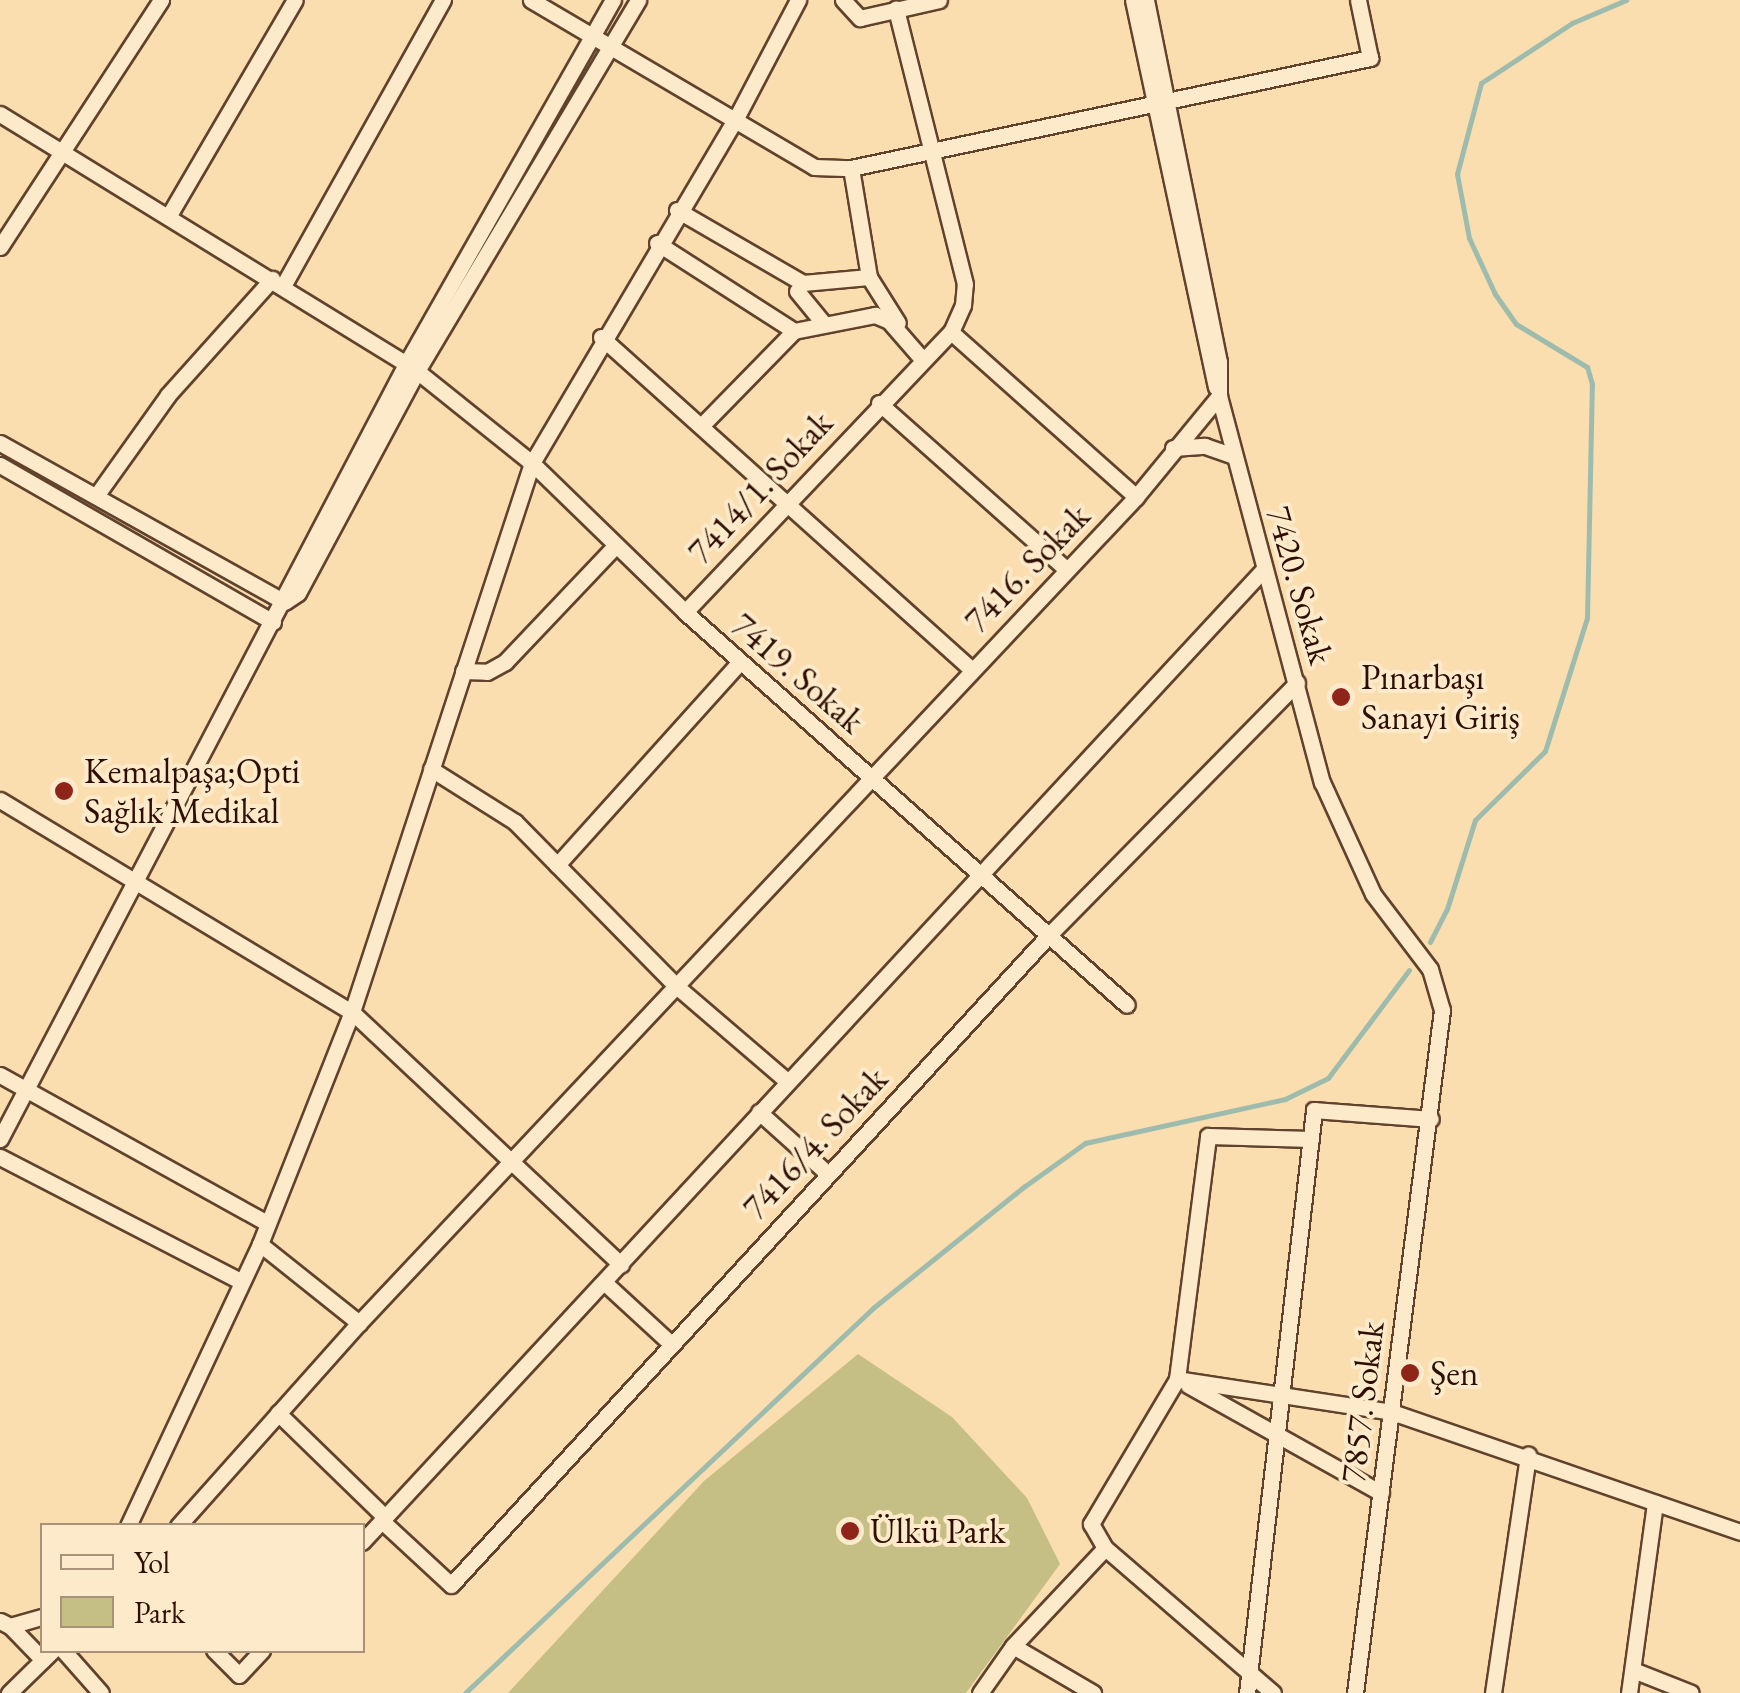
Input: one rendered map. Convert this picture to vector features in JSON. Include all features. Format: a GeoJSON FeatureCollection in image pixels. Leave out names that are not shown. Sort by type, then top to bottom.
{"type":"FeatureCollection","features":[{"type":"Feature","properties":{"kind":"street"},"geometry":{"type":"LineString","coordinates":[[0,247],[160,0]]}},
{"type":"Feature","properties":{"kind":"street"},"geometry":{"type":"LineString","coordinates":[[168,218],[295,0]]}},
{"type":"Feature","properties":{"kind":"street"},"geometry":{"type":"LineString","coordinates":[[96,496],[168,394],[278,283],[443,0]]}},
{"type":"Feature","properties":{"kind":"street"},"geometry":{"type":"LineString","coordinates":[[531,0],[814,168],[851,168],[934,152],[1160,100],[1370,58],[1358,0]]}},
{"type":"Feature","properties":{"kind":"street"},"geometry":{"type":"LineString","coordinates":[[0,1139],[285,602],[287,584],[412,368],[613,0]]}},
{"type":"Feature","properties":{"kind":"street"},"geometry":{"type":"LineString","coordinates":[[412,368],[638,0]]}},
{"type":"Feature","properties":{"kind":"street"},"geometry":{"type":"LineString","coordinates":[[129,1523],[260,1244],[352,1012],[532,463],[657,243],[735,120],[798,0]]}},
{"type":"Feature","properties":{"kind":"street"},"geometry":{"type":"LineString","coordinates":[[842,0],[860,18],[939,0]]}},
{"type":"Feature","properties":{"kind":"street"},"geometry":{"type":"LineString","coordinates":[[1133,0],[1160,100]]}},
{"type":"Feature","properties":{"kind":"street"},"geometry":{"type":"LineString","coordinates":[[1146,0],[1160,100]]}},
{"type":"Feature","properties":{"kind":"street"},"geometry":{"type":"LineString","coordinates":[[896,9],[965,284],[950,332],[1136,497]]}},
{"type":"Feature","properties":{"kind":"street","name":"7420. Sokak"},"geometry":{"type":"LineString","coordinates":[[1160,100],[1219,362],[1219,395],[1262,571],[1297,683],[1322,782],[1373,894],[1430,968],[1442,1010],[1431,1120]]}},
{"type":"Feature","properties":{"kind":"street","name":"7419. Sokak"},"geometry":{"type":"LineString","coordinates":[[0,114],[412,368],[532,463],[685,612],[1126,1005]]}},
{"type":"Feature","properties":{"kind":"street"},"geometry":{"type":"LineString","coordinates":[[851,168],[869,277],[922,359]]}},
{"type":"Feature","properties":{"kind":"street"},"geometry":{"type":"LineString","coordinates":[[677,210],[800,287],[824,324]]}},
{"type":"Feature","properties":{"kind":"street"},"geometry":{"type":"LineString","coordinates":[[657,243],[776,315],[794,330]]}},
{"type":"Feature","properties":{"kind":"street"},"geometry":{"type":"LineString","coordinates":[[776,315],[800,287],[869,277]]}},
{"type":"Feature","properties":{"kind":"street"},"geometry":{"type":"LineString","coordinates":[[703,424],[794,330],[875,315],[889,321],[922,359]]}},
{"type":"Feature","properties":{"kind":"street","name":"7414/1. Sokak"},"geometry":{"type":"LineString","coordinates":[[685,612],[950,332]]}},
{"type":"Feature","properties":{"kind":"street"},"geometry":{"type":"LineString","coordinates":[[602,337],[972,670]]}},
{"type":"Feature","properties":{"kind":"street","name":"7416. Sokak"},"geometry":{"type":"LineString","coordinates":[[181,1523],[358,1323],[1136,497],[1219,395]]}},
{"type":"Feature","properties":{"kind":"street"},"geometry":{"type":"LineString","coordinates":[[879,403],[1066,570]]}},
{"type":"Feature","properties":{"kind":"street"},"geometry":{"type":"LineString","coordinates":[[0,443],[285,602]]}},
{"type":"Feature","properties":{"kind":"street"},"geometry":{"type":"LineString","coordinates":[[1173,448],[1206,446],[1234,456]]}},
{"type":"Feature","properties":{"kind":"street"},"geometry":{"type":"LineString","coordinates":[[0,465],[273,622]]}},
{"type":"Feature","properties":{"kind":"street"},"geometry":{"type":"LineString","coordinates":[[463,671],[487,672],[505,662],[616,545]]}},
{"type":"Feature","properties":{"kind":"street"},"geometry":{"type":"LineString","coordinates":[[365,1539],[1262,571]]}},
{"type":"Feature","properties":{"kind":"street"},"geometry":{"type":"LineString","coordinates":[[557,865],[740,662]]}},
{"type":"Feature","properties":{"kind":"street","name":"7416/4. Sokak"},"geometry":{"type":"LineString","coordinates":[[384,1519],[450,1585],[669,1342],[1049,935],[1297,683]]}},
{"type":"Feature","properties":{"kind":"street"},"geometry":{"type":"LineString","coordinates":[[431,769],[515,822],[676,985],[787,1082]]}},
{"type":"Feature","properties":{"kind":"street"},"geometry":{"type":"LineString","coordinates":[[0,800],[352,1012],[508,1163],[621,1265]]}},
{"type":"Feature","properties":{"kind":"street"},"geometry":{"type":"LineString","coordinates":[[0,1075],[267,1222]]}},
{"type":"Feature","properties":{"kind":"street"},"geometry":{"type":"LineString","coordinates":[[1250,1687],[1314,1110],[1431,1120]]}},
{"type":"Feature","properties":{"kind":"street"},"geometry":{"type":"LineString","coordinates":[[759,1112],[828,1174]]}},
{"type":"Feature","properties":{"kind":"street","name":"7857. Sokak"},"geometry":{"type":"LineString","coordinates":[[1355,1693],[1431,1120]]}},
{"type":"Feature","properties":{"kind":"street"},"geometry":{"type":"LineString","coordinates":[[1273,1693],[1250,1687],[1105,1548],[1091,1524],[1177,1379],[1208,1136],[1311,1139]]}},
{"type":"Feature","properties":{"kind":"street"},"geometry":{"type":"LineString","coordinates":[[0,1157],[242,1282]]}},
{"type":"Feature","properties":{"kind":"street"},"geometry":{"type":"LineString","coordinates":[[260,1244],[358,1323]]}},
{"type":"Feature","properties":{"kind":"street"},"geometry":{"type":"LineString","coordinates":[[605,1283],[669,1342]]}},
{"type":"Feature","properties":{"kind":"street"},"geometry":{"type":"LineString","coordinates":[[1177,1379],[1392,1412],[1528,1455],[1740,1532]]}},
{"type":"Feature","properties":{"kind":"street"},"geometry":{"type":"LineString","coordinates":[[1177,1379],[1382,1493]]}},
{"type":"Feature","properties":{"kind":"street"},"geometry":{"type":"LineString","coordinates":[[278,1412],[384,1519]]}},
{"type":"Feature","properties":{"kind":"street"},"geometry":{"type":"LineString","coordinates":[[1493,1693],[1528,1455]]}},
{"type":"Feature","properties":{"kind":"street"},"geometry":{"type":"LineString","coordinates":[[1629,1693],[1655,1502]]}},
{"type":"Feature","properties":{"kind":"street"},"geometry":{"type":"LineString","coordinates":[[980,1693],[1013,1646],[1105,1548]]}},
{"type":"Feature","properties":{"kind":"street"},"geometry":{"type":"LineString","coordinates":[[5,1624],[40,1617]]}},
{"type":"Feature","properties":{"kind":"street"},"geometry":{"type":"LineString","coordinates":[[5,1624],[40,1649]]}},
{"type":"Feature","properties":{"kind":"street"},"geometry":{"type":"LineString","coordinates":[[1013,1646],[1092,1693]]}},
{"type":"Feature","properties":{"kind":"street"},"geometry":{"type":"LineString","coordinates":[[65,1653],[100,1693]]}},
{"type":"Feature","properties":{"kind":"street"},"geometry":{"type":"LineString","coordinates":[[217,1653],[239,1675],[259,1653]]}},
{"type":"Feature","properties":{"kind":"street"},"geometry":{"type":"LineString","coordinates":[[9,1693],[48,1655]]}},
{"type":"Feature","properties":{"kind":"street"},"geometry":{"type":"LineString","coordinates":[[1633,1670],[1691,1693]]}},
{"type":"Feature","properties":{"kind":"green space","name":"Ülkü Park"},"geometry":{"type":"Polygon","coordinates":[[[858,1354],[952,1417],[1027,1498],[1060,1564],[966,1693],[508,1693],[704,1481],[858,1354]]]}},
{"type":"Feature","properties":{"kind":"waterway"},"geometry":{"type":"LineString","coordinates":[[1430,942],[1447,909],[1475,820],[1545,751],[1587,618],[1592,384],[1587,367],[1516,324],[1495,294],[1469,238],[1457,174],[1481,83],[1572,23],[1626,0]]}},
{"type":"Feature","properties":{"kind":"waterway"},"geometry":{"type":"LineString","coordinates":[[465,1693],[873,1308],[1025,1186],[1085,1143],[1285,1099],[1328,1078],[1409,970]]}},
{"type":"Feature","properties":{"kind":"place","name":"Pınarbaşı Sanayi Giriş"},"geometry":{"type":"Point","coordinates":[1341,697]}},
{"type":"Feature","properties":{"kind":"place","name":"Kemalpaşa;Opti Sağlık Medikal"},"geometry":{"type":"Point","coordinates":[64,791]}},
{"type":"Feature","properties":{"kind":"place","name":"Şen"},"geometry":{"type":"Point","coordinates":[1410,1373]}},
{"type":"Feature","properties":{"kind":"place","name":"Ülkü Park"},"geometry":{"type":"Point","coordinates":[850,1531]}}]}
